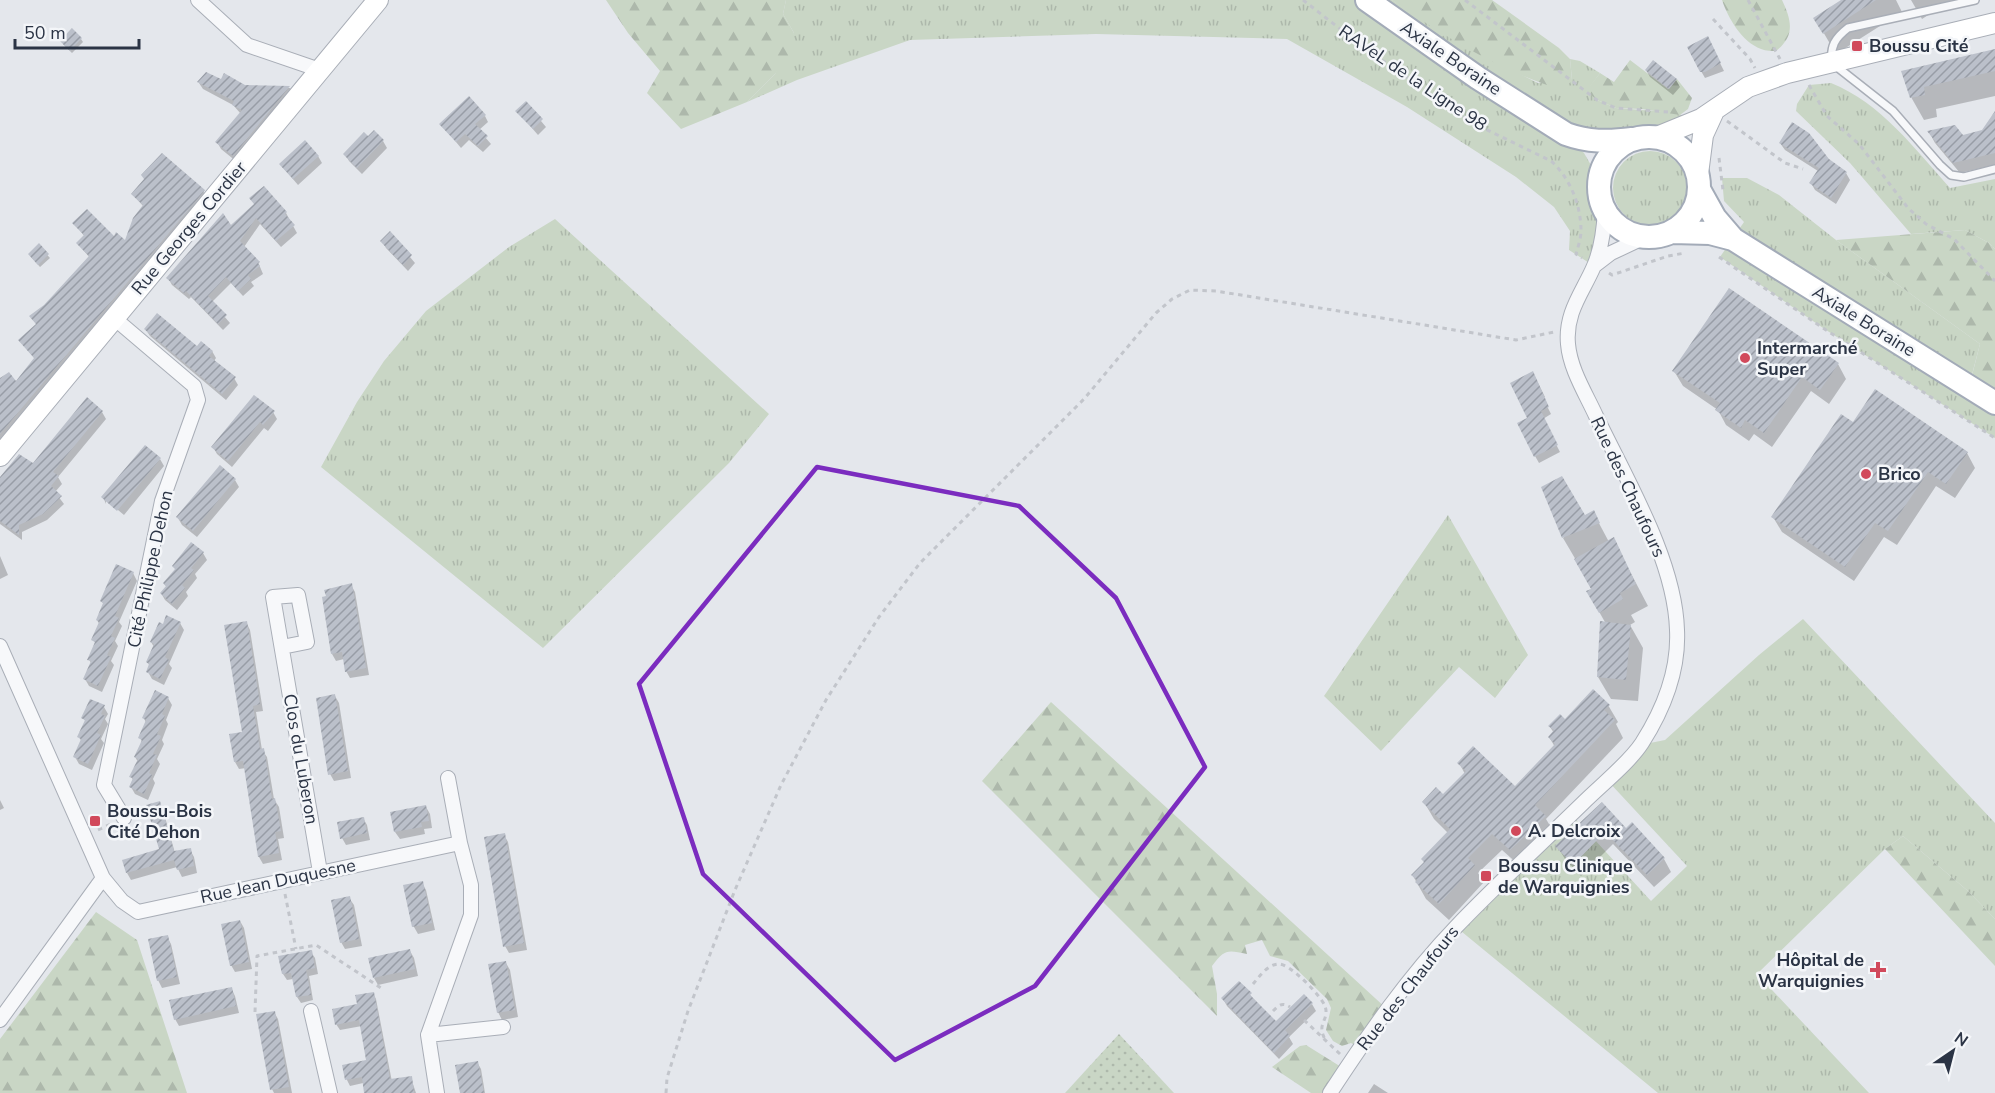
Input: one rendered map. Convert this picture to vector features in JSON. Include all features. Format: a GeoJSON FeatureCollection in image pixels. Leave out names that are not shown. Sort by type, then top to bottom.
{"type":"FeatureCollection","features":[{"type":"Feature","properties":{"kind":"main road","name":"Axiale Boraine"},"geometry":{"type":"LineString","coordinates":[[1367,0],[1469,72],[1566,134],[1584,153],[1599,183]]}},
{"type":"Feature","properties":{"kind":"main road","name":"Axiale Boraine"},"geometry":{"type":"LineString","coordinates":[[1566,134],[1603,142],[1647,138]]}},
{"type":"Feature","properties":{"kind":"main road"},"geometry":{"type":"LineString","coordinates":[[1647,138],[1671,142],[1683,150],[1692,161],[1699,183],[1695,208],[1686,222],[1672,232],[1645,237],[1628,232],[1615,223],[1605,210],[1600,197],[1599,183],[1603,168],[1611,155],[1622,145],[1647,138]]}},
{"type":"Feature","properties":{"kind":"main road","name":"Axiale Boraine"},"geometry":{"type":"LineString","coordinates":[[1699,183],[1715,218],[1733,239]]}},
{"type":"Feature","properties":{"kind":"main road","name":"Axiale Boraine"},"geometry":{"type":"LineString","coordinates":[[1672,232],[1710,233],[1733,239],[1995,402]]}},
{"type":"Feature","properties":{"kind":"street"},"geometry":{"type":"LineString","coordinates":[[198,0],[247,45],[320,70]]}},
{"type":"Feature","properties":{"kind":"street","name":"Rue Georges Cordier"},"geometry":{"type":"LineString","coordinates":[[0,456],[378,0]]}},
{"type":"Feature","properties":{"kind":"street"},"geometry":{"type":"LineString","coordinates":[[1699,183],[1703,135],[1718,120],[1733,96],[1762,81],[1794,71],[1995,23]]}},
{"type":"Feature","properties":{"kind":"street"},"geometry":{"type":"LineString","coordinates":[[1647,138],[1718,120]]}},
{"type":"Feature","properties":{"kind":"street","name":"Rue des Chaufours"},"geometry":{"type":"LineString","coordinates":[[1330,1093],[1387,1009],[1456,927],[1640,745],[1665,697],[1675,662],[1677,630],[1666,573],[1657,541],[1580,381],[1568,345],[1568,329],[1573,309],[1581,288],[1594,266],[1604,233],[1605,210]]}},
{"type":"Feature","properties":{"kind":"street","name":"Rue des Chaufours"},"geometry":{"type":"LineString","coordinates":[[1594,266],[1611,253],[1645,237]]}},
{"type":"Feature","properties":{"kind":"street","name":"Cité Philippe Dehon"},"geometry":{"type":"LineString","coordinates":[[114,318],[194,386],[198,399],[162,501],[104,785],[123,818]]}},
{"type":"Feature","properties":{"kind":"street","name":"Rue Jean Duquesne"},"geometry":{"type":"LineString","coordinates":[[0,646],[103,878],[122,902],[138,912],[460,843]]}},
{"type":"Feature","properties":{"kind":"street","name":"Clos du Luberon"},"geometry":{"type":"LineString","coordinates":[[282,647],[320,872]]}},
{"type":"Feature","properties":{"kind":"street"},"geometry":{"type":"LineString","coordinates":[[438,1093],[428,1035],[471,915],[471,885],[460,843],[448,778]]}},
{"type":"Feature","properties":{"kind":"street"},"geometry":{"type":"LineString","coordinates":[[0,1020],[103,878]]}},
{"type":"Feature","properties":{"kind":"street"},"geometry":{"type":"LineString","coordinates":[[311,1011],[330,1093]]}},
{"type":"Feature","properties":{"kind":"street"},"geometry":{"type":"LineString","coordinates":[[428,1035],[503,1027]]}},
{"type":"Feature","properties":{"kind":"lane"},"geometry":{"type":"LineString","coordinates":[[1975,0],[1848,28],[1836,37],[1831,50],[1832,63],[1893,111],[1951,175],[1964,177],[1995,169]]}},
{"type":"Feature","properties":{"kind":"path","name":"RAVeL de la Ligne 98"},"geometry":{"type":"LineString","coordinates":[[1303,0],[1366,49],[1471,122],[1551,161],[1559,168],[1573,192],[1578,212],[1581,232],[1576,254],[1594,266]]}},
{"type":"Feature","properties":{"kind":"path"},"geometry":{"type":"LineString","coordinates":[[1465,0],[1597,100],[1616,108],[1667,112],[1718,120],[1736,118]]}},
{"type":"Feature","properties":{"kind":"path"},"geometry":{"type":"LineString","coordinates":[[1748,0],[1794,71],[1827,116],[1859,144],[1908,208],[1926,224],[1954,239],[1995,281]]}},
{"type":"Feature","properties":{"kind":"path"},"geometry":{"type":"LineString","coordinates":[[1713,19],[1750,59],[1762,81]]}},
{"type":"Feature","properties":{"kind":"path"},"geometry":{"type":"LineString","coordinates":[[1718,120],[1785,163],[1803,169]]}},
{"type":"Feature","properties":{"kind":"path"},"geometry":{"type":"LineString","coordinates":[[1718,148],[1724,201]]}},
{"type":"Feature","properties":{"kind":"path"},"geometry":{"type":"LineString","coordinates":[[1594,266],[1612,274],[1668,256],[1686,253]]}},
{"type":"Feature","properties":{"kind":"path"},"geometry":{"type":"LineString","coordinates":[[1713,256],[1732,265],[1826,330],[1995,438]]}},
{"type":"Feature","properties":{"kind":"path"},"geometry":{"type":"LineString","coordinates":[[666,1093],[667,1078],[688,1011],[735,890],[782,785],[826,700],[879,617],[920,563],[1083,399],[1156,313],[1172,299],[1190,290],[1216,291],[1516,340],[1568,329]]}},
{"type":"Feature","properties":{"kind":"path"},"geometry":{"type":"LineString","coordinates":[[282,880],[296,949]]}},
{"type":"Feature","properties":{"kind":"path"},"geometry":{"type":"LineString","coordinates":[[255,1012],[257,956],[316,945],[381,988]]}},
{"type":"Feature","properties":{"kind":"path"},"geometry":{"type":"LineString","coordinates":[[1253,984],[1272,966],[1282,964],[1288,967],[1314,990],[1326,1008],[1321,1033],[1326,1041]]}},
{"type":"Feature","properties":{"kind":"path"},"geometry":{"type":"LineString","coordinates":[[1273,1011],[1281,1004],[1290,1007]]}},
{"type":"Feature","properties":{"kind":"path"},"geometry":{"type":"LineString","coordinates":[[1304,1020],[1350,1063]]}},
{"type":"Feature","properties":{"kind":"highlighted area"},"geometry":{"type":"Polygon","coordinates":[[[817,467],[1019,506],[1116,598],[1205,767],[1035,986],[895,1060],[703,874],[639,684],[817,467]]]}},
{"type":"Feature","properties":{"kind":"green space"},"geometry":{"type":"Polygon","coordinates":[[[606,0],[786,0],[783,14],[794,33],[792,51],[775,74],[747,102],[681,129],[647,93],[660,71],[628,33],[606,0]]]}},
{"type":"Feature","properties":{"kind":"green space"},"geometry":{"type":"Polygon","coordinates":[[[786,0],[1392,0],[1461,44],[1538,83],[1572,80],[1570,59],[1580,61],[1600,73],[1587,91],[1597,100],[1616,108],[1667,112],[1701,119],[1657,137],[1616,141],[1567,135],[1584,153],[1592,167],[1599,183],[1600,197],[1605,210],[1594,266],[1569,250],[1570,231],[1554,207],[1516,177],[1407,107],[1287,39],[1096,34],[910,40],[797,80],[747,102],[775,74],[794,33],[783,14],[786,0]]]}},
{"type":"Feature","properties":{"kind":"green space"},"geometry":{"type":"Polygon","coordinates":[[[1392,0],[1492,0],[1559,48],[1570,59],[1572,80],[1564,90],[1520,75],[1453,40],[1392,0]]]}},
{"type":"Feature","properties":{"kind":"green space"},"geometry":{"type":"Polygon","coordinates":[[[1722,0],[1782,0],[1790,21],[1786,40],[1776,51],[1754,46],[1737,29],[1722,0]]]}},
{"type":"Feature","properties":{"kind":"green space"},"geometry":{"type":"Polygon","coordinates":[[[1630,60],[1668,89],[1677,79],[1692,98],[1688,109],[1680,115],[1642,109],[1616,108],[1597,100],[1586,91],[1600,73],[1614,82],[1630,60]]]}},
{"type":"Feature","properties":{"kind":"green space"},"geometry":{"type":"Polygon","coordinates":[[[1831,83],[1866,102],[1896,128],[1950,188],[1995,179],[1995,249],[1989,243],[1965,230],[1911,234],[1850,163],[1796,111],[1797,104],[1809,85],[1831,83]]]}},
{"type":"Feature","properties":{"kind":"green space"},"geometry":{"type":"Polygon","coordinates":[[[1643,151],[1657,151],[1671,157],[1681,167],[1687,181],[1687,195],[1681,209],[1671,219],[1657,225],[1643,225],[1629,219],[1619,209],[1613,195],[1613,181],[1619,167],[1629,157],[1643,151]]]}},
{"type":"Feature","properties":{"kind":"green space"},"geometry":{"type":"Polygon","coordinates":[[[1722,178],[1747,178],[1779,195],[1836,240],[1980,344],[1969,386],[1995,403],[1995,438],[1826,330],[1720,257],[1744,222],[1724,201],[1722,178]]]}},
{"type":"Feature","properties":{"kind":"green space"},"geometry":{"type":"Polygon","coordinates":[[[555,219],[769,414],[729,463],[543,648],[321,467],[357,402],[384,361],[426,311],[509,247],[555,219]]]}},
{"type":"Feature","properties":{"kind":"green space"},"geometry":{"type":"Polygon","coordinates":[[[1965,230],[1989,243],[1995,249],[1995,403],[1969,387],[1980,344],[1836,240],[1965,230]]]}},
{"type":"Feature","properties":{"kind":"green space"},"geometry":{"type":"Polygon","coordinates":[[[1448,515],[1528,655],[1495,698],[1459,667],[1381,751],[1324,696],[1448,515]]]}},
{"type":"Feature","properties":{"kind":"green space"},"geometry":{"type":"Polygon","coordinates":[[[1803,619],[1995,823],[1995,919],[1968,891],[1903,836],[1885,849],[1757,974],[1869,1093],[1658,1093],[1456,927],[1571,814],[1651,901],[1687,866],[1607,780],[1640,745],[1665,740],[1759,655],[1803,619]]]}},
{"type":"Feature","properties":{"kind":"green space"},"geometry":{"type":"Polygon","coordinates":[[[1051,702],[1387,1009],[1360,1048],[1351,1043],[1342,1046],[1333,1041],[1326,1030],[1331,1008],[1327,999],[1288,961],[1270,956],[1262,940],[1245,945],[1247,954],[1227,952],[1220,956],[1212,966],[1217,994],[1217,1016],[982,781],[1051,702]]]}},
{"type":"Feature","properties":{"kind":"green space"},"geometry":{"type":"Polygon","coordinates":[[[1903,836],[1968,891],[1995,919],[1995,966],[1885,849],[1903,836]]]}},
{"type":"Feature","properties":{"kind":"green space"},"geometry":{"type":"Polygon","coordinates":[[[96,912],[137,940],[187,1093],[0,1093],[0,1039],[96,912]]]}},
{"type":"Feature","properties":{"kind":"green space"},"geometry":{"type":"Polygon","coordinates":[[[1119,1034],[1174,1093],[1065,1093],[1119,1034]]]}},
{"type":"Feature","properties":{"kind":"green space"},"geometry":{"type":"Polygon","coordinates":[[[1306,1045],[1346,1070],[1330,1093],[1311,1093],[1272,1067],[1300,1046],[1306,1045]]]}},
{"type":"Feature","properties":{"kind":"building"},"geometry":{"type":"Polygon","coordinates":[[[1841,0],[1876,0],[1823,34],[1813,18],[1841,0]]]}},
{"type":"Feature","properties":{"kind":"building"},"geometry":{"type":"Polygon","coordinates":[[[72,28],[82,38],[70,51],[60,41],[72,28]]]}},
{"type":"Feature","properties":{"kind":"building"},"geometry":{"type":"Polygon","coordinates":[[[1708,36],[1721,63],[1705,72],[1700,72],[1687,47],[1708,36]]]}},
{"type":"Feature","properties":{"kind":"building"},"geometry":{"type":"Polygon","coordinates":[[[1995,49],[1995,71],[1924,87],[1925,95],[1910,98],[1901,71],[1995,49]]]}},
{"type":"Feature","properties":{"kind":"building"},"geometry":{"type":"Polygon","coordinates":[[[1653,60],[1677,79],[1669,89],[1645,70],[1653,60]]]}},
{"type":"Feature","properties":{"kind":"building"},"geometry":{"type":"Polygon","coordinates":[[[206,72],[221,79],[224,73],[245,85],[290,86],[233,156],[215,142],[242,110],[232,105],[234,101],[197,82],[206,72]]]}},
{"type":"Feature","properties":{"kind":"building"},"geometry":{"type":"Polygon","coordinates":[[[469,96],[486,115],[475,124],[488,136],[478,146],[465,134],[456,142],[439,124],[469,96]]]}},
{"type":"Feature","properties":{"kind":"building"},"geometry":{"type":"Polygon","coordinates":[[[526,101],[543,119],[533,129],[515,111],[526,101]]]}},
{"type":"Feature","properties":{"kind":"building"},"geometry":{"type":"Polygon","coordinates":[[[1995,111],[1995,153],[1953,163],[1927,131],[1955,125],[1963,135],[1982,130],[1995,111]]]}},
{"type":"Feature","properties":{"kind":"building"},"geometry":{"type":"Polygon","coordinates":[[[1792,122],[1809,133],[1829,159],[1847,172],[1831,198],[1809,183],[1819,168],[1779,143],[1792,122]]]}},
{"type":"Feature","properties":{"kind":"building"},"geometry":{"type":"Polygon","coordinates":[[[374,130],[384,140],[357,168],[343,154],[364,132],[368,136],[374,130]]]}},
{"type":"Feature","properties":{"kind":"building"},"geometry":{"type":"Polygon","coordinates":[[[305,140],[319,156],[293,179],[279,164],[305,140]]]}},
{"type":"Feature","properties":{"kind":"building"},"geometry":{"type":"Polygon","coordinates":[[[162,153],[205,190],[0,434],[0,378],[9,372],[16,381],[34,358],[18,340],[36,324],[29,316],[44,305],[89,256],[76,243],[84,235],[72,223],[87,209],[114,236],[116,232],[125,240],[133,218],[143,205],[131,194],[144,179],[141,175],[162,153]]]}},
{"type":"Feature","properties":{"kind":"building"},"geometry":{"type":"Polygon","coordinates":[[[264,186],[287,212],[285,214],[295,225],[276,241],[256,218],[240,241],[260,262],[258,263],[260,266],[248,275],[251,279],[238,291],[226,277],[208,296],[227,315],[218,324],[186,291],[184,293],[166,278],[223,213],[231,225],[254,204],[249,198],[264,186]]]}},
{"type":"Feature","properties":{"kind":"building"},"geometry":{"type":"Polygon","coordinates":[[[390,231],[412,255],[403,265],[380,241],[390,231]]]}},
{"type":"Feature","properties":{"kind":"building"},"geometry":{"type":"Polygon","coordinates":[[[39,243],[49,254],[38,265],[28,254],[39,243]]]}},
{"type":"Feature","properties":{"kind":"building"},"geometry":{"type":"Polygon","coordinates":[[[1729,288],[1839,363],[1820,390],[1802,377],[1764,433],[1745,420],[1741,428],[1715,410],[1720,403],[1672,371],[1729,288]]]}},
{"type":"Feature","properties":{"kind":"building"},"geometry":{"type":"Polygon","coordinates":[[[157,313],[197,346],[201,341],[213,351],[209,356],[236,377],[222,394],[144,329],[157,313]]]}},
{"type":"Feature","properties":{"kind":"building"},"geometry":{"type":"Polygon","coordinates":[[[1533,371],[1549,407],[1541,411],[1558,445],[1534,457],[1517,423],[1527,418],[1510,383],[1533,371]]]}},
{"type":"Feature","properties":{"kind":"building"},"geometry":{"type":"Polygon","coordinates":[[[1875,389],[1968,452],[1946,484],[1928,472],[1888,531],[1875,523],[1845,567],[1771,517],[1841,414],[1853,422],[1875,389]]]}},
{"type":"Feature","properties":{"kind":"building"},"geometry":{"type":"Polygon","coordinates":[[[254,395],[275,411],[263,425],[260,422],[228,461],[211,447],[254,395]]]}},
{"type":"Feature","properties":{"kind":"building"},"geometry":{"type":"Polygon","coordinates":[[[87,397],[103,411],[53,472],[59,476],[51,486],[62,496],[43,514],[19,525],[19,535],[0,521],[0,477],[19,454],[33,463],[87,397]]]}},
{"type":"Feature","properties":{"kind":"building"},"geometry":{"type":"Polygon","coordinates":[[[145,445],[161,458],[117,511],[101,497],[145,445]]]}},
{"type":"Feature","properties":{"kind":"building"},"geometry":{"type":"Polygon","coordinates":[[[220,465],[236,479],[193,531],[176,517],[220,465]]]}},
{"type":"Feature","properties":{"kind":"building"},"geometry":{"type":"Polygon","coordinates":[[[1562,476],[1585,515],[1594,510],[1600,523],[1562,538],[1541,487],[1562,476]]]}},
{"type":"Feature","properties":{"kind":"building"},"geometry":{"type":"Polygon","coordinates":[[[1614,537],[1636,584],[1620,593],[1623,599],[1599,613],[1586,591],[1591,589],[1574,559],[1614,537]]]}},
{"type":"Feature","properties":{"kind":"building"},"geometry":{"type":"Polygon","coordinates":[[[191,542],[204,552],[191,568],[194,570],[182,585],[185,588],[172,604],[160,593],[166,586],[163,583],[175,569],[172,566],[191,542]]]}},
{"type":"Feature","properties":{"kind":"building"},"geometry":{"type":"Polygon","coordinates":[[[116,564],[134,572],[115,616],[119,618],[111,636],[115,638],[107,655],[111,657],[98,686],[83,679],[91,661],[87,660],[95,642],[91,640],[99,622],[96,620],[103,603],[100,601],[116,564]]]}},
{"type":"Feature","properties":{"kind":"building"},"geometry":{"type":"Polygon","coordinates":[[[352,583],[366,668],[345,672],[342,652],[331,654],[322,597],[326,596],[324,590],[352,583]]]}},
{"type":"Feature","properties":{"kind":"building"},"geometry":{"type":"Polygon","coordinates":[[[166,615],[181,622],[165,657],[169,660],[160,679],[146,672],[149,664],[146,662],[154,644],[150,642],[159,622],[163,624],[166,615]]]}},
{"type":"Feature","properties":{"kind":"building"},"geometry":{"type":"Polygon","coordinates":[[[247,621],[260,704],[253,706],[260,749],[264,748],[272,799],[275,798],[281,831],[275,832],[279,853],[258,857],[243,761],[234,762],[229,734],[242,732],[224,625],[247,621]]]}},
{"type":"Feature","properties":{"kind":"building"},"geometry":{"type":"Polygon","coordinates":[[[1600,621],[1631,625],[1626,680],[1597,677],[1600,621]]]}},
{"type":"Feature","properties":{"kind":"building"},"geometry":{"type":"Polygon","coordinates":[[[1593,689],[1610,705],[1604,710],[1615,720],[1535,805],[1546,816],[1510,850],[1492,834],[1468,858],[1475,865],[1439,904],[1415,882],[1417,880],[1411,875],[1424,862],[1421,859],[1450,829],[1422,802],[1436,787],[1443,794],[1466,771],[1457,763],[1473,746],[1515,786],[1555,744],[1548,737],[1554,730],[1548,726],[1560,714],[1565,719],[1593,689]]]}},
{"type":"Feature","properties":{"kind":"building"},"geometry":{"type":"Polygon","coordinates":[[[155,690],[169,697],[162,714],[165,716],[157,734],[161,736],[153,754],[157,755],[149,773],[152,775],[144,794],[129,787],[133,778],[129,777],[138,759],[134,757],[142,740],[138,738],[146,720],[142,718],[155,690]]]}},
{"type":"Feature","properties":{"kind":"building"},"geometry":{"type":"Polygon","coordinates":[[[335,694],[348,771],[328,775],[316,698],[335,694]]]}},
{"type":"Feature","properties":{"kind":"building"},"geometry":{"type":"Polygon","coordinates":[[[90,699],[105,705],[101,714],[105,716],[97,733],[101,735],[88,764],[73,757],[81,739],[77,737],[85,720],[81,718],[90,699]]]}},
{"type":"Feature","properties":{"kind":"building"},"geometry":{"type":"Polygon","coordinates":[[[160,801],[174,851],[191,848],[194,866],[177,870],[174,860],[126,873],[122,860],[159,849],[146,805],[160,801]]]}},
{"type":"Feature","properties":{"kind":"building"},"geometry":{"type":"Polygon","coordinates":[[[1602,802],[1626,828],[1632,822],[1665,858],[1647,875],[1605,832],[1573,865],[1555,846],[1602,802]]]}},
{"type":"Feature","properties":{"kind":"building"},"geometry":{"type":"Polygon","coordinates":[[[426,805],[429,821],[421,822],[422,827],[394,832],[390,812],[426,805]]]}},
{"type":"Feature","properties":{"kind":"building"},"geometry":{"type":"Polygon","coordinates":[[[364,817],[367,833],[340,839],[337,822],[364,817]]]}},
{"type":"Feature","properties":{"kind":"building"},"geometry":{"type":"Polygon","coordinates":[[[505,833],[524,943],[503,947],[484,837],[505,833]]]}},
{"type":"Feature","properties":{"kind":"building"},"geometry":{"type":"Polygon","coordinates":[[[423,881],[432,923],[412,927],[403,885],[423,881]]]}},
{"type":"Feature","properties":{"kind":"building"},"geometry":{"type":"Polygon","coordinates":[[[350,896],[359,939],[340,943],[331,900],[350,896]]]}},
{"type":"Feature","properties":{"kind":"building"},"geometry":{"type":"Polygon","coordinates":[[[240,920],[249,962],[230,966],[221,924],[240,920]]]}},
{"type":"Feature","properties":{"kind":"building"},"geometry":{"type":"Polygon","coordinates":[[[168,935],[177,977],[157,981],[148,939],[168,935]]]}},
{"type":"Feature","properties":{"kind":"building"},"geometry":{"type":"Polygon","coordinates":[[[410,949],[415,969],[373,978],[368,958],[410,949]]]}},
{"type":"Feature","properties":{"kind":"building"},"geometry":{"type":"Polygon","coordinates":[[[312,950],[315,968],[306,970],[311,995],[296,997],[291,973],[282,974],[278,956],[312,950]]]}},
{"type":"Feature","properties":{"kind":"building"},"geometry":{"type":"Polygon","coordinates":[[[506,961],[515,1010],[497,1013],[488,964],[506,961]]]}},
{"type":"Feature","properties":{"kind":"building"},"geometry":{"type":"Polygon","coordinates":[[[1239,981],[1276,1021],[1304,994],[1313,1003],[1285,1030],[1290,1036],[1274,1053],[1221,998],[1239,981]]]}},
{"type":"Feature","properties":{"kind":"building"},"geometry":{"type":"Polygon","coordinates":[[[232,987],[236,1006],[174,1020],[169,1000],[232,987]]]}},
{"type":"Feature","properties":{"kind":"building"},"geometry":{"type":"Polygon","coordinates":[[[374,992],[390,1079],[412,1076],[414,1093],[364,1093],[362,1077],[345,1080],[342,1065],[366,1060],[359,1020],[335,1025],[332,1009],[357,1004],[355,995],[374,992]]]}},
{"type":"Feature","properties":{"kind":"building"},"geometry":{"type":"Polygon","coordinates":[[[275,1011],[289,1087],[270,1090],[256,1014],[275,1011]]]}},
{"type":"Feature","properties":{"kind":"building"},"geometry":{"type":"Polygon","coordinates":[[[478,1061],[484,1093],[460,1093],[455,1065],[478,1061]]]}},
{"type":"Feature","properties":{"kind":"place","name":"Boussu Cité"},"geometry":{"type":"Point","coordinates":[1857,46]}},
{"type":"Feature","properties":{"kind":"place","name":"Intermarché Super"},"geometry":{"type":"Point","coordinates":[1745,358]}},
{"type":"Feature","properties":{"kind":"place","name":"Brico"},"geometry":{"type":"Point","coordinates":[1866,474]}},
{"type":"Feature","properties":{"kind":"place","name":"Boussu-Bois Cité Dehon"},"geometry":{"type":"Point","coordinates":[95,821]}},
{"type":"Feature","properties":{"kind":"place","name":"A. Delcroix"},"geometry":{"type":"Point","coordinates":[1516,831]}},
{"type":"Feature","properties":{"kind":"place","name":"Boussu Clinique de Warquignies"},"geometry":{"type":"Point","coordinates":[1486,876]}},
{"type":"Feature","properties":{"kind":"place","name":"Hôpital de Warquignies"},"geometry":{"type":"Point","coordinates":[1878,970]}}]}
